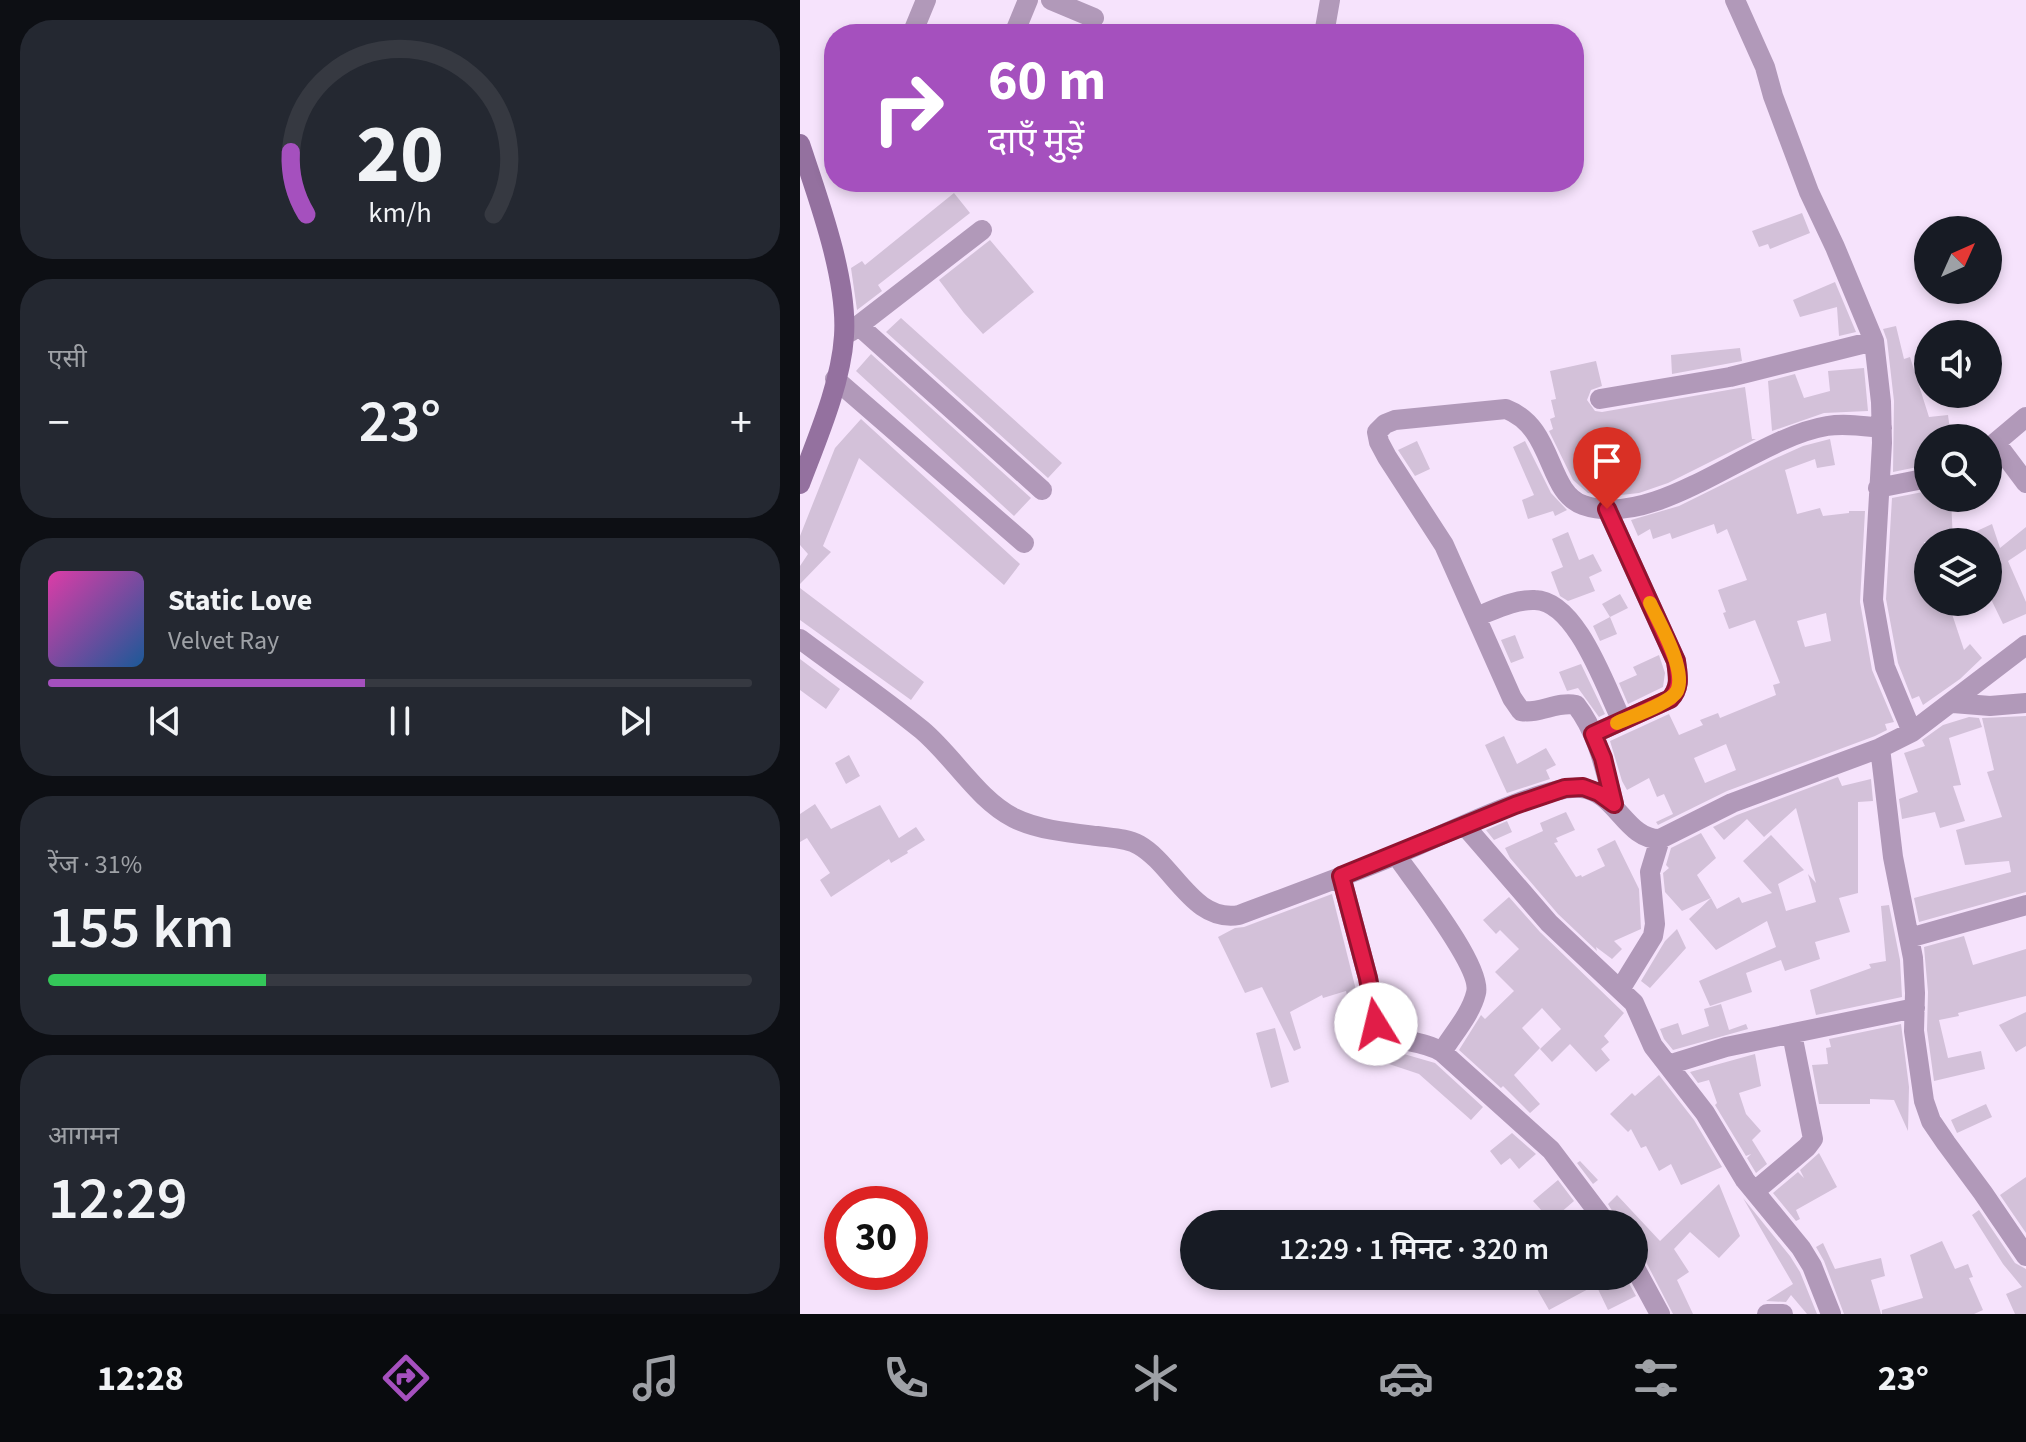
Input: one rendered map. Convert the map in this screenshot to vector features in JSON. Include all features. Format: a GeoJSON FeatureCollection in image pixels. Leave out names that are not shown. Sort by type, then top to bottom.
{"type":"FeatureCollection","features":[{"type":"Feature","properties":{"kind":"street"},"geometry":{"type":"LineString","coordinates":[[916,24],[926,0]]}},
{"type":"Feature","properties":{"kind":"street"},"geometry":{"type":"LineString","coordinates":[[1018,24],[1028,0]]}},
{"type":"Feature","properties":{"kind":"street"},"geometry":{"type":"LineString","coordinates":[[1051,0],[1094,18]]}},
{"type":"Feature","properties":{"kind":"street"},"geometry":{"type":"LineString","coordinates":[[1326,24],[1330,0]]}},
{"type":"Feature","properties":{"kind":"street"},"geometry":{"type":"LineString","coordinates":[[1735,0],[1765,67],[1809,192],[1874,341],[1882,428],[1873,575],[1876,624],[1885,667],[1912,732]]}},
{"type":"Feature","properties":{"kind":"street"},"geometry":{"type":"LineString","coordinates":[[800,144],[826,223],[851,331],[1042,490]]}},
{"type":"Feature","properties":{"kind":"street"},"geometry":{"type":"LineString","coordinates":[[800,484],[827,415],[851,331],[982,230]]}},
{"type":"Feature","properties":{"kind":"street"},"geometry":{"type":"LineString","coordinates":[[1600,399],[1730,377],[1874,341]]}},
{"type":"Feature","properties":{"kind":"street"},"geometry":{"type":"LineString","coordinates":[[835,379],[1024,543]]}},
{"type":"Feature","properties":{"kind":"street"},"geometry":{"type":"LineString","coordinates":[[1614,804],[1603,758],[1576,705],[1566,703],[1531,713],[1521,711],[1512,698],[1444,545],[1379,442],[1377,432],[1395,420],[1506,409],[1521,415],[1531,425],[1542,441],[1566,493],[1575,502],[1586,507],[1607,509],[1660,500],[1769,445],[1826,426],[1848,424],[1882,428]]}},
{"type":"Feature","properties":{"kind":"street"},"geometry":{"type":"LineString","coordinates":[[2002,437],[2026,417]]}},
{"type":"Feature","properties":{"kind":"street"},"geometry":{"type":"LineString","coordinates":[[2002,457],[2026,483]]}},
{"type":"Feature","properties":{"kind":"street"},"geometry":{"type":"LineString","coordinates":[[1878,488],[1914,481]]}},
{"type":"Feature","properties":{"kind":"street"},"geometry":{"type":"LineString","coordinates":[[1593,734],[1670,699],[1677,692],[1679,679],[1676,661],[1607,509]]}},
{"type":"Feature","properties":{"kind":"street"},"geometry":{"type":"LineString","coordinates":[[1476,617],[1520,601],[1538,599],[1552,605],[1566,615],[1579,632],[1622,721]]}},
{"type":"Feature","properties":{"kind":"street"},"geometry":{"type":"LineString","coordinates":[[800,639],[922,731],[995,806],[1016,819],[1059,831],[1118,838],[1137,844],[1151,853],[1197,903],[1215,915],[1226,917],[1239,915],[1565,788],[1583,787],[1599,793],[1614,804],[1639,833],[1650,840],[1660,839],[1732,803],[1880,748],[1912,732],[2026,645]]}},
{"type":"Feature","properties":{"kind":"street"},"geometry":{"type":"LineString","coordinates":[[1953,703],[1990,706],[2026,703]]}},
{"type":"Feature","properties":{"kind":"street"},"geometry":{"type":"LineString","coordinates":[[1880,748],[1893,857],[1909,938],[1920,1080],[1931,1121],[2026,1256]]}},
{"type":"Feature","properties":{"kind":"street"},"geometry":{"type":"LineString","coordinates":[[1465,826],[1549,923],[1634,1003],[1653,1046],[1705,1113],[1745,1180],[1801,1248],[1812,1266],[1831,1314]]}},
{"type":"Feature","properties":{"kind":"street"},"geometry":{"type":"LineString","coordinates":[[1621,988],[1653,936],[1655,924],[1650,872],[1660,839]]}},
{"type":"Feature","properties":{"kind":"street"},"geometry":{"type":"LineString","coordinates":[[1396,855],[1452,935],[1477,979],[1477,991],[1472,1002],[1442,1052]]}},
{"type":"Feature","properties":{"kind":"street"},"geometry":{"type":"LineString","coordinates":[[1341,876],[1368,978],[1378,1030],[1384,1035],[1427,1044],[1442,1052],[1551,1150],[1596,1210]]}},
{"type":"Feature","properties":{"kind":"street"},"geometry":{"type":"LineString","coordinates":[[1909,938],[2026,905]]}},
{"type":"Feature","properties":{"kind":"street"},"geometry":{"type":"LineString","coordinates":[[1668,1065],[1726,1047],[1915,1008]]}},
{"type":"Feature","properties":{"kind":"street"},"geometry":{"type":"LineString","coordinates":[[1755,1191],[1813,1139],[1792,1034]]}},
{"type":"Feature","properties":{"kind":"street"},"geometry":{"type":"LineString","coordinates":[[1647,1290],[1660,1314]]}},
{"type":"Feature","properties":{"kind":"street"},"geometry":{"type":"LineString","coordinates":[[1767,1314],[1783,1314]]}},
{"type":"Feature","properties":{"kind":"building"},"geometry":{"type":"Polygon","coordinates":[[[954,193],[970,213],[878,285],[882,291],[857,310],[851,268],[862,261],[865,265],[954,193]]]}},
{"type":"Feature","properties":{"kind":"building"},"geometry":{"type":"Polygon","coordinates":[[[1802,213],[1810,233],[1770,249],[1768,244],[1759,247],[1752,231],[1802,213]]]}},
{"type":"Feature","properties":{"kind":"building"},"geometry":{"type":"Polygon","coordinates":[[[990,240],[1034,292],[983,334],[939,280],[990,240]]]}},
{"type":"Feature","properties":{"kind":"building"},"geometry":{"type":"Polygon","coordinates":[[[1835,282],[1856,332],[1839,336],[1837,307],[1800,317],[1793,300],[1835,282]]]}},
{"type":"Feature","properties":{"kind":"building"},"geometry":{"type":"Polygon","coordinates":[[[901,318],[1062,463],[1048,478],[886,332],[901,318]]]}},
{"type":"Feature","properties":{"kind":"building"},"geometry":{"type":"Polygon","coordinates":[[[1896,326],[1904,359],[1910,357],[1914,370],[1914,408],[1926,408],[1929,417],[1948,415],[1949,424],[1914,424],[1914,468],[1893,472],[1894,401],[1883,329],[1896,326]]]}},
{"type":"Feature","properties":{"kind":"building"},"geometry":{"type":"Polygon","coordinates":[[[1740,348],[1742,361],[1672,374],[1671,355],[1740,348]]]}},
{"type":"Feature","properties":{"kind":"building"},"geometry":{"type":"Polygon","coordinates":[[[871,354],[1031,498],[1014,516],[856,371],[871,354]]]}},
{"type":"Feature","properties":{"kind":"building"},"geometry":{"type":"Polygon","coordinates":[[[1596,361],[1602,386],[1591,390],[1587,400],[1595,411],[1745,387],[1752,439],[1756,439],[1668,483],[1639,493],[1612,496],[1588,493],[1573,480],[1549,431],[1553,429],[1550,419],[1555,417],[1551,400],[1556,399],[1550,371],[1596,361]]]}},
{"type":"Feature","properties":{"kind":"building"},"geometry":{"type":"Polygon","coordinates":[[[1864,368],[1868,411],[1824,413],[1772,431],[1768,381],[1795,374],[1804,398],[1830,391],[1828,371],[1864,368]]]}},
{"type":"Feature","properties":{"kind":"building"},"geometry":{"type":"Polygon","coordinates":[[[861,419],[1020,564],[1004,585],[859,458],[823,546],[831,552],[800,584],[800,566],[808,554],[800,545],[800,536],[835,448],[861,419]]]}},
{"type":"Feature","properties":{"kind":"building"},"geometry":{"type":"Polygon","coordinates":[[[1830,439],[1835,465],[1817,468],[1815,459],[1785,470],[1797,514],[1820,508],[1823,516],[1865,511],[1860,602],[1872,670],[1894,722],[1885,724],[1887,730],[1875,736],[1727,791],[1658,825],[1656,822],[1673,814],[1664,794],[1657,797],[1649,778],[1627,790],[1610,741],[1669,714],[1679,735],[1703,725],[1700,720],[1718,713],[1720,718],[1776,695],[1773,685],[1780,683],[1755,620],[1729,629],[1723,613],[1726,612],[1718,590],[1747,580],[1727,529],[1717,534],[1714,524],[1672,539],[1670,533],[1653,539],[1650,529],[1638,536],[1631,520],[1679,506],[1803,446],[1830,439]],[[1826,613],[1797,621],[1805,647],[1831,641],[1826,613]],[[1726,744],[1694,758],[1705,783],[1736,770],[1726,744]]]}},
{"type":"Feature","properties":{"kind":"building"},"geometry":{"type":"Polygon","coordinates":[[[1417,441],[1430,469],[1415,476],[1398,450],[1417,441]]]}},
{"type":"Feature","properties":{"kind":"building"},"geometry":{"type":"Polygon","coordinates":[[[1525,441],[1551,493],[1567,510],[1555,516],[1553,511],[1528,519],[1522,500],[1534,495],[1513,447],[1525,441]]]}},
{"type":"Feature","properties":{"kind":"building"},"geometry":{"type":"Polygon","coordinates":[[[1914,494],[1914,512],[1952,512],[1952,528],[1914,528],[1914,616],[1953,616],[1964,650],[1970,644],[1982,658],[1960,679],[1923,705],[1919,696],[1912,699],[1898,663],[1886,599],[1892,498],[1914,494]]]}},
{"type":"Feature","properties":{"kind":"building"},"geometry":{"type":"Polygon","coordinates":[[[2026,527],[2026,549],[2008,561],[2026,602],[2026,614],[2003,624],[1999,616],[2002,616],[2002,546],[2026,527]]]}},
{"type":"Feature","properties":{"kind":"building"},"geometry":{"type":"Polygon","coordinates":[[[1568,532],[1579,560],[1593,554],[1602,571],[1589,577],[1595,591],[1568,601],[1560,596],[1551,572],[1563,567],[1552,539],[1568,532]]]}},
{"type":"Feature","properties":{"kind":"building"},"geometry":{"type":"Polygon","coordinates":[[[800,588],[924,682],[911,700],[800,620],[800,588]]]}},
{"type":"Feature","properties":{"kind":"building"},"geometry":{"type":"Polygon","coordinates":[[[1620,594],[1628,608],[1610,617],[1602,604],[1620,594]]]}},
{"type":"Feature","properties":{"kind":"building"},"geometry":{"type":"Polygon","coordinates":[[[1610,617],[1617,634],[1600,641],[1593,626],[1610,617]]]}},
{"type":"Feature","properties":{"kind":"building"},"geometry":{"type":"Polygon","coordinates":[[[1515,635],[1524,658],[1511,663],[1501,640],[1515,635]]]}},
{"type":"Feature","properties":{"kind":"building"},"geometry":{"type":"Polygon","coordinates":[[[1659,655],[1665,673],[1663,687],[1628,704],[1619,683],[1637,675],[1633,667],[1659,655]]]}},
{"type":"Feature","properties":{"kind":"building"},"geometry":{"type":"Polygon","coordinates":[[[800,659],[840,689],[826,709],[800,690],[800,659]]]}},
{"type":"Feature","properties":{"kind":"building"},"geometry":{"type":"Polygon","coordinates":[[[1581,664],[1605,714],[1599,717],[1578,688],[1567,691],[1559,672],[1581,664]]]}},
{"type":"Feature","properties":{"kind":"building"},"geometry":{"type":"Polygon","coordinates":[[[2026,716],[2026,892],[1919,922],[1914,898],[2011,872],[2009,861],[1965,865],[1956,830],[2002,817],[1987,772],[1994,770],[1982,718],[2026,716]]]}},
{"type":"Feature","properties":{"kind":"building"},"geometry":{"type":"Polygon","coordinates":[[[1969,717],[1979,718],[1982,727],[1949,738],[1961,785],[1953,786],[1965,821],[1940,828],[1935,812],[1902,819],[1899,799],[1918,792],[1904,753],[1925,746],[1922,740],[1943,725],[1969,717]]]}},
{"type":"Feature","properties":{"kind":"building"},"geometry":{"type":"Polygon","coordinates":[[[1504,736],[1517,764],[1546,748],[1556,765],[1546,770],[1550,779],[1507,793],[1485,745],[1504,736]]]}},
{"type":"Feature","properties":{"kind":"building"},"geometry":{"type":"Polygon","coordinates":[[[849,755],[860,776],[846,784],[835,763],[849,755]]]}},
{"type":"Feature","properties":{"kind":"building"},"geometry":{"type":"Polygon","coordinates":[[[1838,777],[1842,786],[1871,779],[1873,801],[1858,802],[1858,893],[1839,898],[1850,932],[1815,942],[1820,959],[1785,971],[1781,960],[1746,973],[1752,992],[1710,1006],[1699,981],[1776,947],[1767,921],[1716,950],[1689,919],[1711,898],[1717,909],[1739,897],[1742,903],[1772,893],[1743,861],[1771,835],[1804,870],[1778,884],[1786,911],[1816,902],[1808,874],[1816,883],[1796,808],[1764,837],[1747,819],[1724,840],[1713,827],[1838,777]]]}},
{"type":"Feature","properties":{"kind":"building"},"geometry":{"type":"Polygon","coordinates":[[[815,804],[831,829],[880,805],[899,838],[916,827],[925,840],[891,863],[889,859],[831,897],[820,880],[830,873],[807,838],[800,842],[800,814],[815,804]]]}},
{"type":"Feature","properties":{"kind":"building"},"geometry":{"type":"Polygon","coordinates":[[[1566,812],[1575,830],[1556,838],[1558,842],[1554,843],[1576,877],[1605,866],[1597,849],[1615,840],[1639,889],[1641,929],[1614,941],[1622,949],[1612,959],[1596,947],[1597,951],[1558,914],[1505,848],[1543,831],[1540,823],[1566,812]]]}},
{"type":"Feature","properties":{"kind":"building"},"geometry":{"type":"Polygon","coordinates":[[[1507,821],[1512,832],[1494,840],[1486,830],[1507,821]]]}},
{"type":"Feature","properties":{"kind":"building"},"geometry":{"type":"Polygon","coordinates":[[[1701,833],[1716,858],[1697,875],[1711,898],[1682,911],[1665,892],[1663,873],[1669,868],[1666,865],[1671,848],[1701,833]]]}},
{"type":"Feature","properties":{"kind":"building"},"geometry":{"type":"Polygon","coordinates":[[[1332,894],[1359,1002],[1349,1004],[1346,991],[1323,998],[1322,995],[1290,1012],[1301,1048],[1294,1051],[1262,987],[1245,993],[1218,937],[1235,928],[1332,894]]]}},
{"type":"Feature","properties":{"kind":"building"},"geometry":{"type":"Polygon","coordinates":[[[1509,897],[1540,932],[1624,1013],[1604,1036],[1609,1042],[1601,1049],[1610,1060],[1596,1072],[1570,1044],[1552,1062],[1540,1049],[1561,1029],[1542,1008],[1522,1028],[1540,1048],[1514,1075],[1540,1104],[1530,1113],[1459,1050],[1481,1015],[1485,1019],[1514,991],[1495,972],[1519,949],[1500,930],[1496,934],[1483,920],[1509,897]]]}},
{"type":"Feature","properties":{"kind":"building"},"geometry":{"type":"Polygon","coordinates":[[[1889,905],[1900,960],[1902,997],[1816,1015],[1810,990],[1871,968],[1869,964],[1886,961],[1881,906],[1889,905]]]}},
{"type":"Feature","properties":{"kind":"building"},"geometry":{"type":"Polygon","coordinates":[[[1677,929],[1686,948],[1650,988],[1641,981],[1665,941],[1677,929]]]}},
{"type":"Feature","properties":{"kind":"building"},"geometry":{"type":"Polygon","coordinates":[[[1964,936],[1973,965],[2026,949],[2026,996],[1939,1020],[1948,1058],[1981,1051],[1985,1069],[1934,1081],[1927,1030],[1924,947],[1964,936]]]}},
{"type":"Feature","properties":{"kind":"building"},"geometry":{"type":"Polygon","coordinates":[[[1721,1004],[1729,1030],[1746,1024],[1748,1029],[1673,1050],[1664,1039],[1660,1029],[1678,1023],[1682,1035],[1709,1026],[1704,1009],[1721,1004]]]}},
{"type":"Feature","properties":{"kind":"building"},"geometry":{"type":"Polygon","coordinates":[[[2026,1012],[2026,1046],[2016,1052],[1999,1025],[2026,1012]]]}},
{"type":"Feature","properties":{"kind":"building"},"geometry":{"type":"Polygon","coordinates":[[[1901,1024],[1909,1087],[1908,1131],[1894,1100],[1870,1099],[1870,1104],[1819,1104],[1812,1065],[1828,1064],[1826,1048],[1831,1047],[1829,1039],[1901,1024]]]}},
{"type":"Feature","properties":{"kind":"building"},"geometry":{"type":"Polygon","coordinates":[[[1275,1028],[1289,1082],[1271,1088],[1256,1033],[1275,1028]]]}},
{"type":"Feature","properties":{"kind":"building"},"geometry":{"type":"Polygon","coordinates":[[[1390,1050],[1435,1063],[1483,1107],[1471,1120],[1419,1074],[1386,1063],[1390,1050]]]}},
{"type":"Feature","properties":{"kind":"building"},"geometry":{"type":"Polygon","coordinates":[[[1755,1054],[1761,1086],[1739,1093],[1746,1114],[1761,1131],[1752,1140],[1767,1164],[1756,1173],[1747,1158],[1751,1154],[1746,1156],[1715,1105],[1717,1103],[1709,1080],[1698,1083],[1690,1072],[1755,1054]]]}},
{"type":"Feature","properties":{"kind":"building"},"geometry":{"type":"Polygon","coordinates":[[[1659,1075],[1694,1120],[1722,1167],[1681,1185],[1671,1164],[1659,1171],[1646,1146],[1641,1148],[1631,1129],[1628,1132],[1610,1114],[1632,1093],[1635,1096],[1659,1075]]]}},
{"type":"Feature","properties":{"kind":"building"},"geometry":{"type":"Polygon","coordinates":[[[1986,1104],[1992,1117],[1957,1133],[1951,1120],[1986,1104]]]}},
{"type":"Feature","properties":{"kind":"building"},"geometry":{"type":"Polygon","coordinates":[[[1512,1133],[1536,1154],[1519,1169],[1510,1158],[1501,1165],[1490,1151],[1512,1133]]]}},
{"type":"Feature","properties":{"kind":"building"},"geometry":{"type":"Polygon","coordinates":[[[1819,1153],[1837,1187],[1796,1210],[1800,1219],[1796,1221],[1773,1193],[1798,1172],[1804,1178],[1800,1170],[1819,1153]]]}},
{"type":"Feature","properties":{"kind":"building"},"geometry":{"type":"Polygon","coordinates":[[[1580,1161],[1598,1180],[1593,1184],[1577,1163],[1580,1161]]]}},
{"type":"Feature","properties":{"kind":"building"},"geometry":{"type":"Polygon","coordinates":[[[2026,1177],[2026,1233],[2000,1195],[2026,1177]]]}},
{"type":"Feature","properties":{"kind":"building"},"geometry":{"type":"Polygon","coordinates":[[[1558,1180],[1574,1201],[1564,1210],[1541,1210],[1533,1201],[1558,1180]]]}},
{"type":"Feature","properties":{"kind":"building"},"geometry":{"type":"Polygon","coordinates":[[[1719,1184],[1740,1236],[1719,1258],[1690,1232],[1674,1249],[1689,1272],[1677,1280],[1693,1314],[1673,1314],[1648,1266],[1648,1228],[1660,1241],[1719,1184]]]}},
{"type":"Feature","properties":{"kind":"building"},"geometry":{"type":"Polygon","coordinates":[[[1617,1195],[1631,1210],[1612,1210],[1608,1204],[1617,1195]]]}},
{"type":"Feature","properties":{"kind":"building"},"geometry":{"type":"Polygon","coordinates":[[[1743,1198],[1790,1256],[1817,1314],[1807,1314],[1791,1295],[1786,1302],[1766,1301],[1793,1284],[1743,1198]]]}},
{"type":"Feature","properties":{"kind":"building"},"geometry":{"type":"Polygon","coordinates":[[[1979,1210],[2015,1263],[2026,1269],[2026,1314],[2015,1314],[2006,1294],[2022,1287],[2003,1264],[1972,1215],[1979,1210]]]}},
{"type":"Feature","properties":{"kind":"building"},"geometry":{"type":"Polygon","coordinates":[[[1942,1241],[1955,1269],[1968,1264],[1973,1277],[1969,1278],[1983,1310],[1974,1314],[1882,1314],[1882,1310],[1923,1298],[1910,1255],[1942,1241]]]}},
{"type":"Feature","properties":{"kind":"building"},"geometry":{"type":"Polygon","coordinates":[[[1823,1243],[1835,1269],[1881,1258],[1885,1276],[1871,1280],[1881,1314],[1844,1314],[1816,1247],[1823,1243]]]}},
{"type":"Feature","properties":{"kind":"building"},"geometry":{"type":"Polygon","coordinates":[[[1538,1290],[1586,1290],[1549,1310],[1538,1290]]]}},
{"type":"Feature","properties":{"kind":"building"},"geometry":{"type":"Polygon","coordinates":[[[1598,1290],[1633,1290],[1636,1296],[1608,1310],[1598,1290]]]}},
{"type":"Feature","properties":{"kind":"slow traffic"},"geometry":{"type":"LineString","coordinates":[[1617,723],[1670,699],[1677,692],[1679,679],[1676,661],[1650,603]]}},
{"type":"Feature","properties":{"kind":"route"},"geometry":{"type":"LineString","coordinates":[[1376,1024],[1368,978],[1341,876],[1515,805],[1565,788],[1583,787],[1599,793],[1614,804],[1603,758],[1593,734],[1670,699],[1677,692],[1679,679],[1676,661],[1607,509]]}}]}
